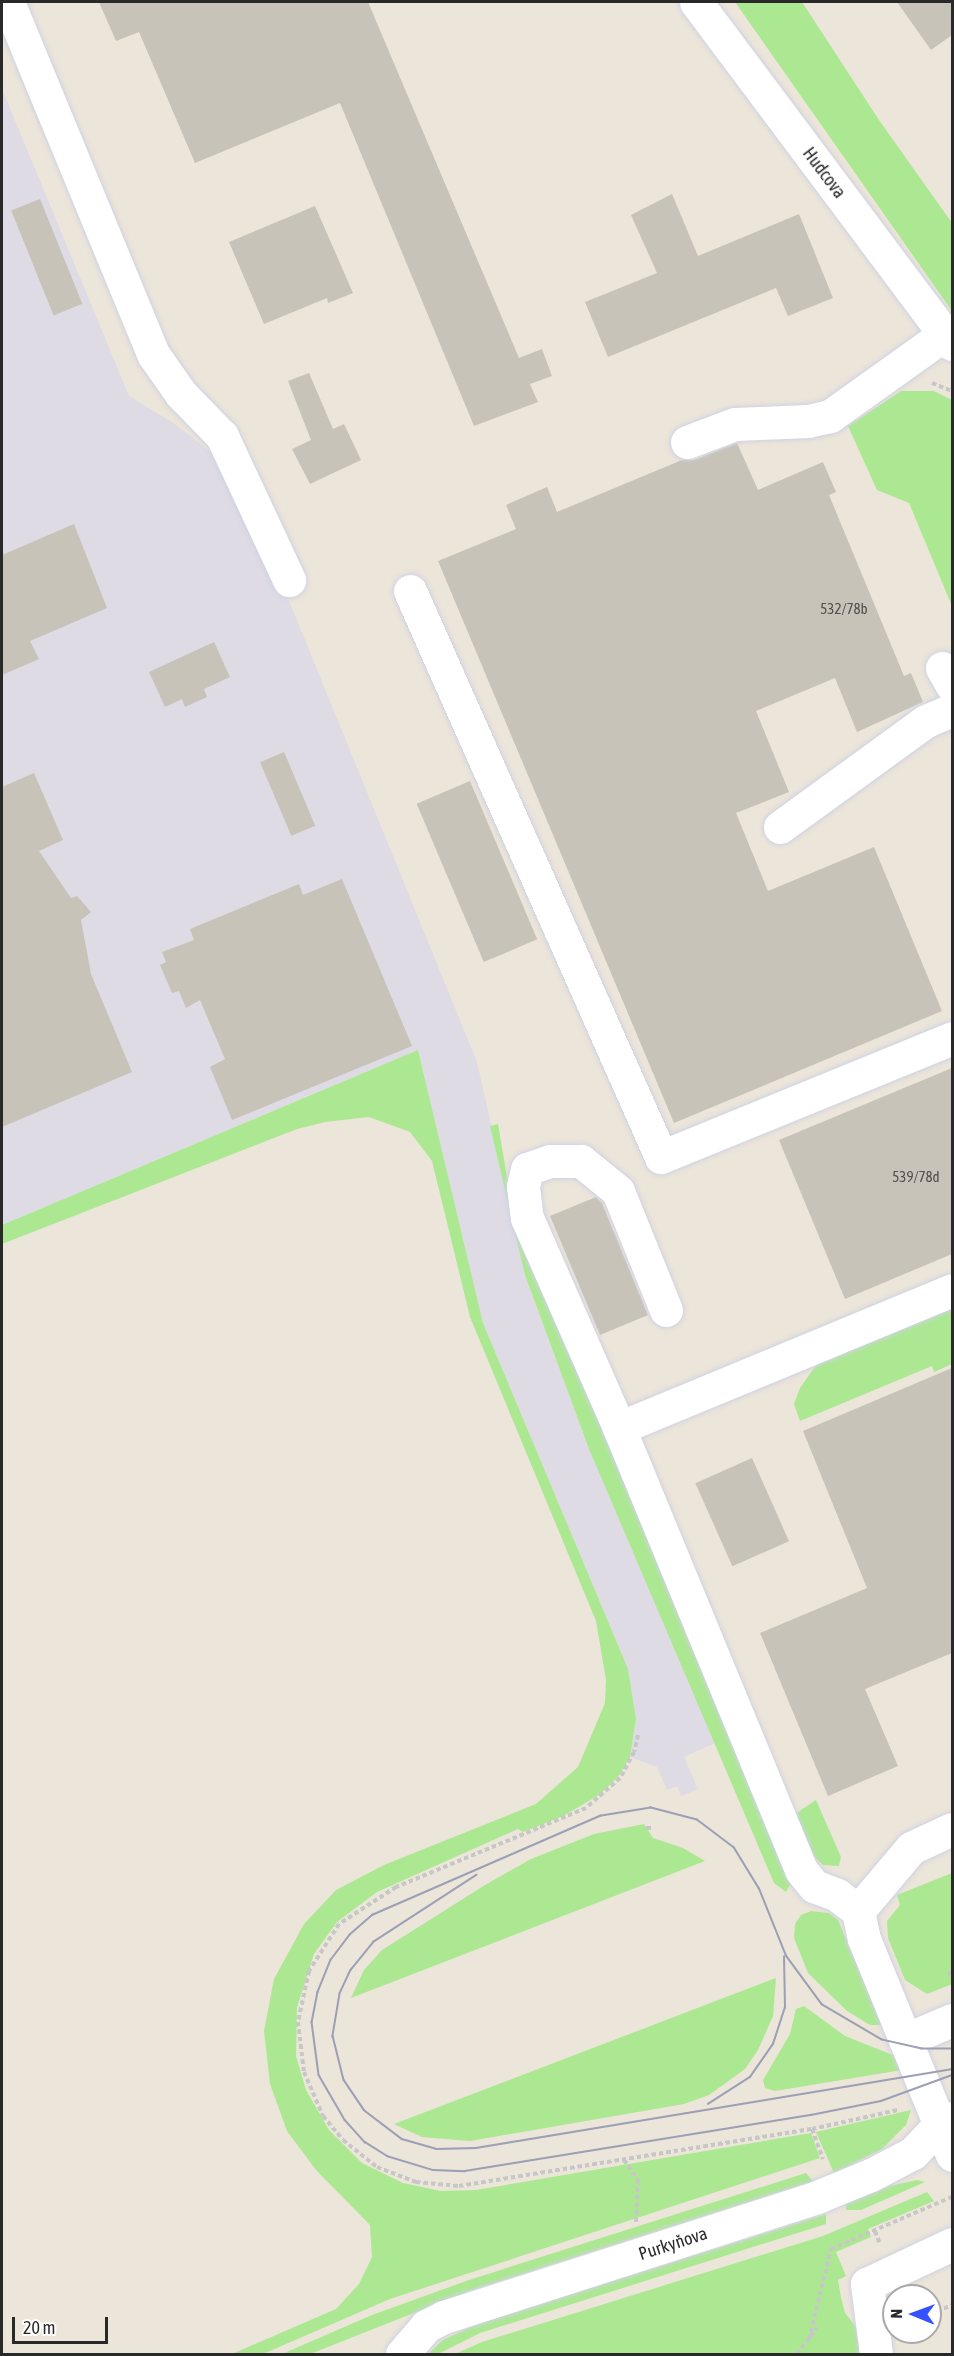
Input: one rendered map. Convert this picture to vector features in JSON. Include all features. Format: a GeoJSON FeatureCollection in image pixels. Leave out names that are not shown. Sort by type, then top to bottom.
{"type":"FeatureCollection","features":[{"type":"Feature","properties":{"kind":"street"},"geometry":{"type":"LineString","coordinates":[[8,2],[153,354],[181,394],[222,436],[289,580]]}},
{"type":"Feature","properties":{"kind":"street","name":"Hudcova"},"geometry":{"type":"LineString","coordinates":[[696,2],[949,339]]}},
{"type":"Feature","properties":{"kind":"street"},"geometry":{"type":"LineString","coordinates":[[687,442],[735,424],[808,421],[831,416],[949,339]]}},
{"type":"Feature","properties":{"kind":"street"},"geometry":{"type":"LineString","coordinates":[[410,591],[661,1157],[952,1038]]}},
{"type":"Feature","properties":{"kind":"street"},"geometry":{"type":"LineString","coordinates":[[780,827],[926,721],[952,710]]}},
{"type":"Feature","properties":{"kind":"street"},"geometry":{"type":"LineString","coordinates":[[666,1310],[618,1191],[581,1161],[550,1161],[527,1169],[523,1187],[527,1218],[619,1428],[801,1870],[814,1886],[837,1895],[858,1911],[864,1939],[905,2040],[942,2114],[952,2155]]}},
{"type":"Feature","properties":{"kind":"street"},"geometry":{"type":"LineString","coordinates":[[619,1428],[952,1290]]}},
{"type":"Feature","properties":{"kind":"street"},"geometry":{"type":"LineString","coordinates":[[858,1911],[911,1848],[952,1829]]}},
{"type":"Feature","properties":{"kind":"street"},"geometry":{"type":"LineString","coordinates":[[905,2040],[952,2020]]}},
{"type":"Feature","properties":{"kind":"street","name":"Purkyňova"},"geometry":{"type":"LineString","coordinates":[[402,2355],[426,2326],[444,2317],[806,2201],[871,2175],[913,2153],[942,2114]]}},
{"type":"Feature","properties":{"kind":"street"},"geometry":{"type":"LineString","coordinates":[[876,2355],[867,2284],[952,2244]]}},
{"type":"Feature","properties":{"kind":"path"},"geometry":{"type":"LineString","coordinates":[[638,1735],[634,1752],[620,1778],[586,1808],[396,1887],[349,1916],[330,1936],[309,1971],[298,2022],[304,2072],[323,2116],[352,2149],[388,2172],[428,2184],[459,2186],[812,2129],[876,2116],[942,2114]]}},
{"type":"Feature","properties":{"kind":"path"},"geometry":{"type":"LineString","coordinates":[[646,1828],[652,1828]]}},
{"type":"Feature","properties":{"kind":"path"},"geometry":{"type":"LineString","coordinates":[[949,1971],[952,1979]]}},
{"type":"Feature","properties":{"kind":"path"},"geometry":{"type":"LineString","coordinates":[[812,2129],[824,2162],[819,2165]]}},
{"type":"Feature","properties":{"kind":"path"},"geometry":{"type":"LineString","coordinates":[[624,2160],[638,2180],[636,2223]]}},
{"type":"Feature","properties":{"kind":"path"},"geometry":{"type":"LineString","coordinates":[[808,2339],[831,2249],[952,2197]]}},
{"type":"Feature","properties":{"kind":"path"},"geometry":{"type":"LineString","coordinates":[[797,2355],[817,2328]]}},
{"type":"Feature","properties":{"kind":"shaded area"},"geometry":{"type":"Polygon","coordinates":[[[2,89],[129,396],[175,424],[219,459],[283,586],[477,1062],[525,1275],[589,1449],[715,1743],[684,1757],[698,1789],[681,1796],[677,1786],[667,1790],[657,1767],[630,1757],[636,1719],[628,1669],[483,1323],[418,1050],[2,1225],[2,89]]]}},
{"type":"Feature","properties":{"kind":"green space"},"geometry":{"type":"Polygon","coordinates":[[[735,2],[802,2],[879,120],[952,223],[952,311],[735,2]]]}},
{"type":"Feature","properties":{"kind":"green space"},"geometry":{"type":"Polygon","coordinates":[[[901,391],[934,391],[952,400],[952,606],[909,503],[877,490],[848,426],[901,391]]]}},
{"type":"Feature","properties":{"kind":"green space"},"geometry":{"type":"Polygon","coordinates":[[[418,1050],[483,1323],[628,1669],[636,1719],[630,1757],[618,1777],[599,1795],[563,1816],[523,1832],[518,1829],[377,1892],[337,1922],[314,1954],[297,2007],[296,2056],[306,2090],[329,2130],[362,2163],[403,2183],[441,2191],[476,2190],[811,2133],[820,2158],[390,2299],[263,2354],[232,2354],[336,2309],[359,2284],[372,2257],[370,2225],[316,2170],[287,2131],[270,2084],[264,2031],[274,1979],[304,1924],[336,1890],[384,1865],[536,1804],[578,1767],[605,1703],[606,1680],[596,1621],[470,1317],[432,1161],[410,1132],[369,1117],[325,1122],[297,1129],[2,1244],[2,1225],[418,1050]]]}},
{"type":"Feature","properties":{"kind":"green space"},"geometry":{"type":"Polygon","coordinates":[[[498,1124],[513,1212],[792,1882],[786,1892],[774,1883],[589,1449],[525,1275],[490,1126],[498,1124]]]}},
{"type":"Feature","properties":{"kind":"green space"},"geometry":{"type":"Polygon","coordinates":[[[952,1306],[952,1364],[934,1372],[932,1366],[800,1421],[794,1404],[800,1388],[819,1361],[952,1306]]]}},
{"type":"Feature","properties":{"kind":"green space"},"geometry":{"type":"Polygon","coordinates":[[[816,1800],[841,1857],[839,1866],[823,1865],[810,1853],[795,1814],[816,1800]]]}},
{"type":"Feature","properties":{"kind":"green space"},"geometry":{"type":"Polygon","coordinates":[[[644,1824],[653,1838],[683,1848],[705,1861],[351,1998],[364,1970],[382,1950],[485,1885],[531,1859],[594,1834],[644,1824]]]}},
{"type":"Feature","properties":{"kind":"green space"},"geometry":{"type":"Polygon","coordinates":[[[952,1873],[952,1984],[927,1994],[905,1980],[888,1938],[887,1921],[900,1905],[897,1895],[952,1873]]]}},
{"type":"Feature","properties":{"kind":"green space"},"geometry":{"type":"Polygon","coordinates":[[[811,1911],[829,1913],[838,1920],[882,2025],[870,2025],[847,2011],[808,1973],[794,1938],[795,1924],[801,1915],[811,1911]]]}},
{"type":"Feature","properties":{"kind":"green space"},"geometry":{"type":"Polygon","coordinates":[[[776,1978],[773,2016],[758,2050],[745,2069],[709,2095],[684,2104],[470,2141],[422,2137],[394,2124],[776,1978]]]}},
{"type":"Feature","properties":{"kind":"green space"},"geometry":{"type":"Polygon","coordinates":[[[804,2006],[845,2036],[895,2056],[902,2070],[775,2091],[765,2088],[763,2080],[790,2034],[796,2009],[804,2006]]]}},
{"type":"Feature","properties":{"kind":"green space"},"geometry":{"type":"Polygon","coordinates":[[[911,2110],[906,2125],[882,2149],[834,2173],[816,2132],[911,2110]]]}},
{"type":"Feature","properties":{"kind":"green space"},"geometry":{"type":"Polygon","coordinates":[[[806,2173],[813,2181],[472,2290],[310,2354],[282,2354],[372,2315],[469,2280],[806,2173]]]}},
{"type":"Feature","properties":{"kind":"green space"},"geometry":{"type":"Polygon","coordinates":[[[917,2180],[925,2182],[861,2210],[846,2210],[846,2204],[890,2186],[917,2180]]]}},
{"type":"Feature","properties":{"kind":"green space"},"geometry":{"type":"Polygon","coordinates":[[[927,2192],[934,2201],[868,2229],[871,2237],[836,2252],[846,2276],[838,2280],[845,2313],[861,2333],[862,2354],[455,2354],[482,2342],[823,2236],[927,2192]]]}},
{"type":"Feature","properties":{"kind":"green space"},"geometry":{"type":"Polygon","coordinates":[[[826,2214],[826,2224],[480,2333],[438,2354],[428,2354],[443,2340],[477,2324],[826,2214]]]}},
{"type":"Feature","properties":{"kind":"building"},"geometry":{"type":"Polygon","coordinates":[[[99,2],[368,2],[519,358],[542,349],[552,376],[530,384],[538,402],[474,426],[340,103],[195,163],[139,32],[116,41],[99,2]]]}},
{"type":"Feature","properties":{"kind":"building"},"geometry":{"type":"Polygon","coordinates":[[[897,2],[952,2],[952,35],[931,50],[897,2]]]}},
{"type":"Feature","properties":{"kind":"building"},"geometry":{"type":"Polygon","coordinates":[[[672,194],[698,256],[799,214],[833,298],[788,316],[776,288],[608,357],[585,302],[657,273],[631,215],[672,194]]]}},
{"type":"Feature","properties":{"kind":"building"},"geometry":{"type":"Polygon","coordinates":[[[40,199],[82,304],[54,315],[11,211],[40,199]]]}},
{"type":"Feature","properties":{"kind":"building"},"geometry":{"type":"Polygon","coordinates":[[[315,206],[353,293],[328,303],[327,298],[264,324],[229,242],[315,206]]]}},
{"type":"Feature","properties":{"kind":"building"},"geometry":{"type":"Polygon","coordinates":[[[309,373],[333,429],[344,424],[361,460],[310,484],[292,449],[311,440],[288,381],[309,373]]]}},
{"type":"Feature","properties":{"kind":"building"},"geometry":{"type":"Polygon","coordinates":[[[737,443],[758,490],[823,462],[836,492],[829,495],[904,676],[911,673],[923,702],[857,732],[835,678],[756,711],[789,792],[736,813],[768,891],[874,847],[942,1011],[674,1123],[438,561],[516,529],[506,505],[547,487],[557,512],[682,460],[694,460],[737,443]]]}},
{"type":"Feature","properties":{"kind":"building"},"geometry":{"type":"Polygon","coordinates":[[[74,524],[107,608],[30,641],[39,659],[2,675],[2,555],[74,524]]]}},
{"type":"Feature","properties":{"kind":"building"},"geometry":{"type":"Polygon","coordinates":[[[214,642],[230,677],[204,689],[207,697],[185,707],[182,699],[165,707],[149,672],[214,642]]]}},
{"type":"Feature","properties":{"kind":"building"},"geometry":{"type":"Polygon","coordinates":[[[284,752],[315,826],[291,836],[260,762],[284,752]]]}},
{"type":"Feature","properties":{"kind":"building"},"geometry":{"type":"Polygon","coordinates":[[[34,773],[63,840],[39,851],[71,898],[77,896],[91,912],[81,920],[91,974],[132,1072],[2,1127],[2,787],[34,773]]]}},
{"type":"Feature","properties":{"kind":"building"},"geometry":{"type":"Polygon","coordinates":[[[470,781],[537,939],[484,962],[417,804],[470,781]]]}},
{"type":"Feature","properties":{"kind":"building"},"geometry":{"type":"Polygon","coordinates":[[[342,879],[412,1046],[232,1120],[210,1067],[225,1059],[200,1000],[186,1008],[179,991],[172,993],[160,965],[166,962],[162,952],[194,940],[190,929],[299,884],[303,895],[342,879]]]}},
{"type":"Feature","properties":{"kind":"building"},"geometry":{"type":"Polygon","coordinates":[[[952,1068],[952,1254],[845,1299],[779,1140],[952,1068]]]}},
{"type":"Feature","properties":{"kind":"building"},"geometry":{"type":"Polygon","coordinates":[[[596,1197],[602,1203],[648,1315],[600,1335],[550,1216],[596,1197]]]}},
{"type":"Feature","properties":{"kind":"building"},"geometry":{"type":"Polygon","coordinates":[[[952,1368],[952,1653],[865,1689],[898,1766],[828,1796],[760,1633],[867,1588],[803,1431],[952,1368]]]}},
{"type":"Feature","properties":{"kind":"building"},"geometry":{"type":"Polygon","coordinates":[[[752,1458],[789,1541],[732,1566],[695,1483],[752,1458]]]}},
{"type":"Feature","properties":{"kind":"tram line"},"geometry":{"type":"LineString","coordinates":[[952,2049],[922,2049],[882,2040],[822,2005],[786,1956],[759,1889],[734,1848],[697,1820],[651,1808],[601,1816],[373,1915],[350,1935],[331,1960],[318,1992],[312,2022],[319,2075],[345,2120],[365,2142],[387,2156],[433,2170],[465,2171],[811,2115],[881,2101],[952,2075]]}},
{"type":"Feature","properties":{"kind":"tram line"},"geometry":{"type":"LineString","coordinates":[[477,1875],[374,1942],[351,1970],[340,1994],[333,2036],[344,2080],[364,2110],[402,2139],[436,2149],[476,2148],[952,2069]]}},
{"type":"Feature","properties":{"kind":"tram line"},"geometry":{"type":"LineString","coordinates":[[708,2104],[750,2077],[773,2044],[785,2008],[784,1957]]}}]}
